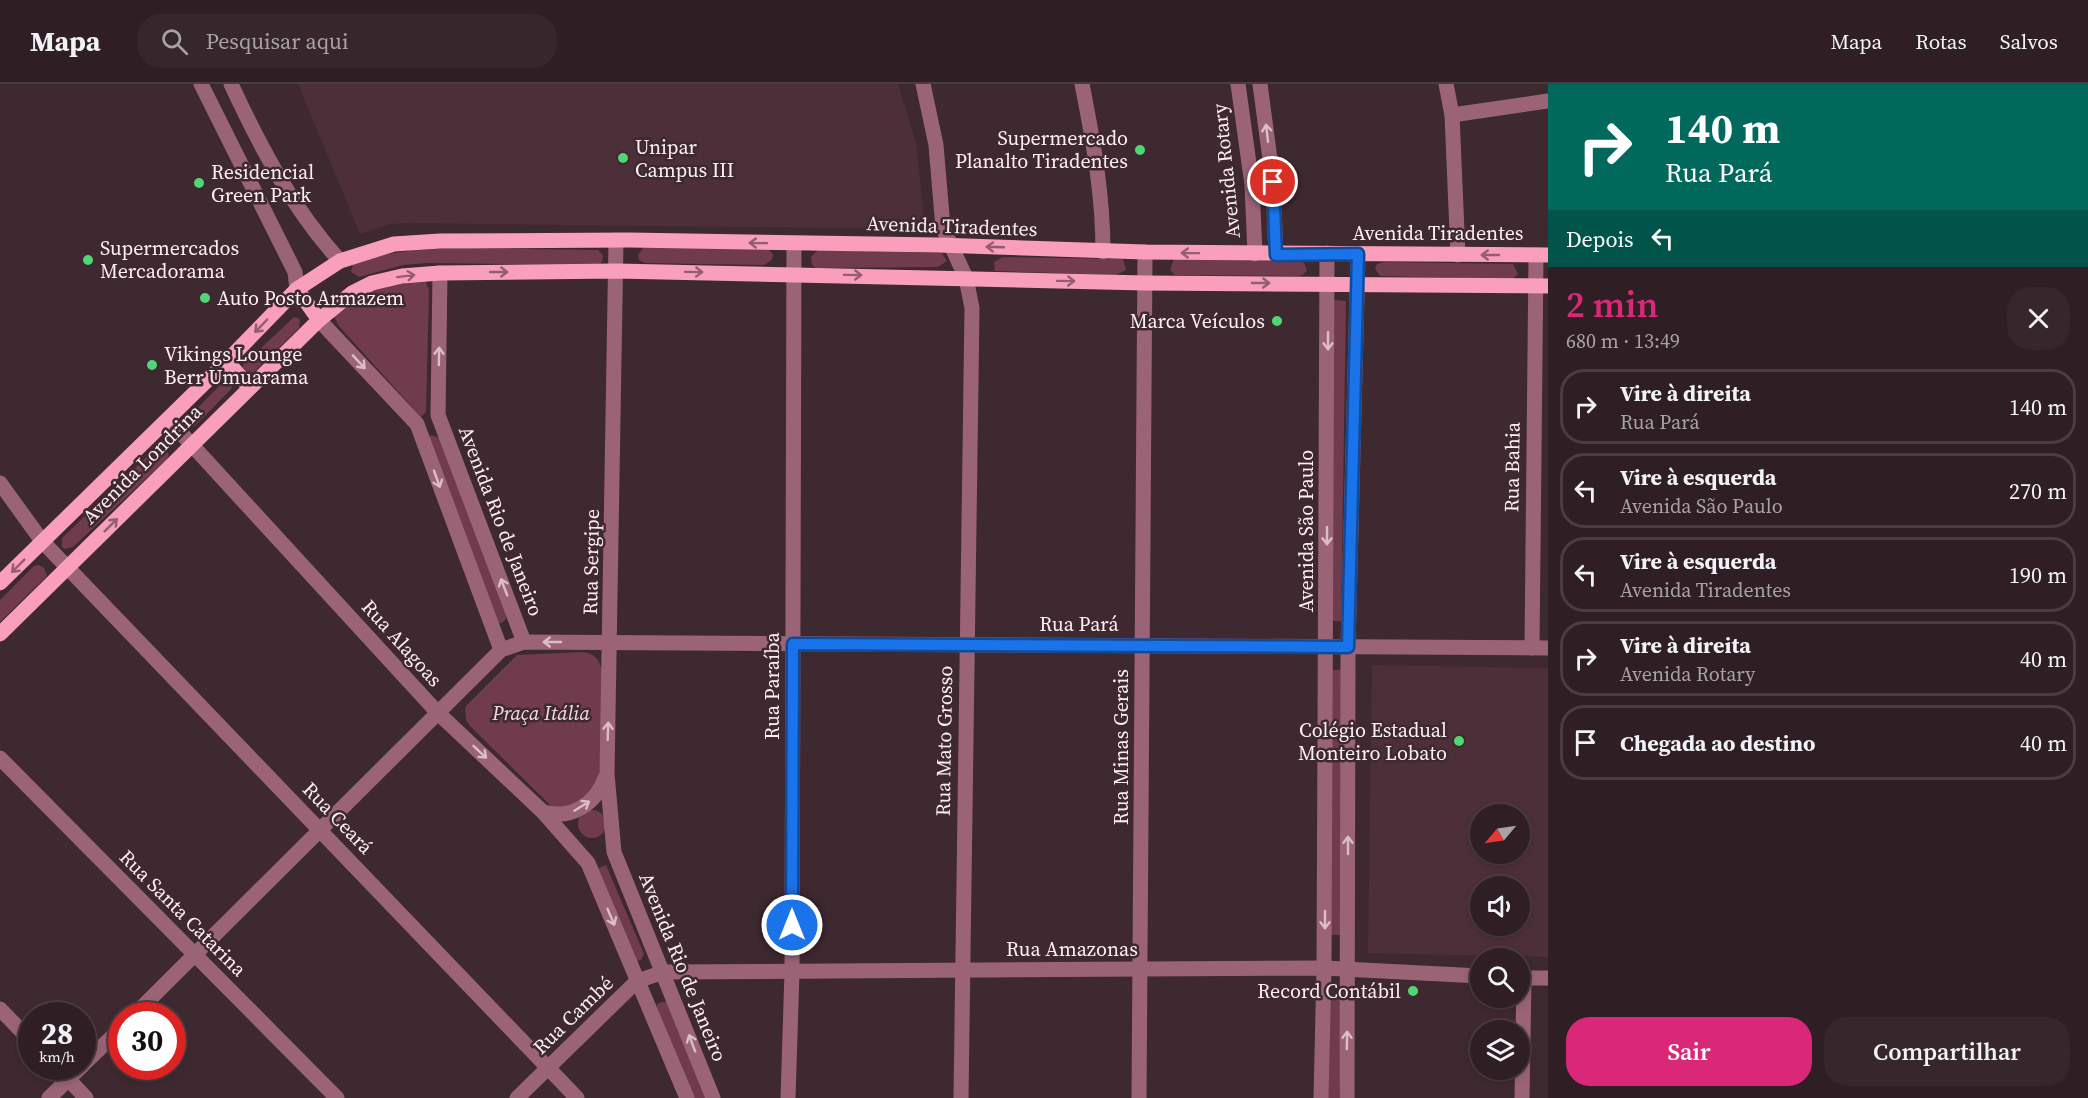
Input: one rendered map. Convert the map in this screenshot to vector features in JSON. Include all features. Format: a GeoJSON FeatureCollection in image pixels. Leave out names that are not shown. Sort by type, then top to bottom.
{"type":"FeatureCollection","features":[{"type":"Feature","properties":{"kind":"main road","name":"Avenida Tiradentes"},"geometry":{"type":"LineString","coordinates":[[358,255],[394,244],[413,242],[616,240],[950,245],[1103,252],[1276,255],[1327,253],[1542,255]]}},
{"type":"Feature","properties":{"kind":"main road","name":"Avenida Londrina"},"geometry":{"type":"LineString","coordinates":[[0,584],[227,362],[297,289],[340,261],[358,255]]}},
{"type":"Feature","properties":{"kind":"main road"},"geometry":{"type":"LineString","coordinates":[[440,273],[617,271],[1145,283],[1542,286]]}},
{"type":"Feature","properties":{"kind":"main road","name":"Avenida Londrina"},"geometry":{"type":"LineString","coordinates":[[0,634],[319,320],[352,293],[372,283],[402,276],[440,273]]}},
{"type":"Feature","properties":{"kind":"main road"},"geometry":{"type":"LineString","coordinates":[[297,289],[319,320]]}},
{"type":"Feature","properties":{"kind":"main road"},"geometry":{"type":"LineString","coordinates":[[227,362],[249,387]]}},
{"type":"Feature","properties":{"kind":"street"},"geometry":{"type":"LineString","coordinates":[[201,84],[295,272],[297,289]]}},
{"type":"Feature","properties":{"kind":"street"},"geometry":{"type":"LineString","coordinates":[[231,84],[289,198],[312,230],[340,261]]}},
{"type":"Feature","properties":{"kind":"street","name":"Rua Mato Grosso"},"geometry":{"type":"LineString","coordinates":[[923,84],[936,145],[943,228],[966,278],[972,308],[961,1098]]}},
{"type":"Feature","properties":{"kind":"street"},"geometry":{"type":"LineString","coordinates":[[1082,84],[1097,161],[1103,209],[1103,252]]}},
{"type":"Feature","properties":{"kind":"street","name":"Avenida Rotary"},"geometry":{"type":"LineString","coordinates":[[1238,84],[1252,185],[1255,254]]}},
{"type":"Feature","properties":{"kind":"street"},"geometry":{"type":"LineString","coordinates":[[1260,84],[1273,182],[1276,255]]}},
{"type":"Feature","properties":{"kind":"street"},"geometry":{"type":"LineString","coordinates":[[1446,84],[1452,115],[1458,255]]}},
{"type":"Feature","properties":{"kind":"street"},"geometry":{"type":"LineString","coordinates":[[1452,115],[1548,101]]}},
{"type":"Feature","properties":{"kind":"street","name":"Rua Sergipe"},"geometry":{"type":"LineString","coordinates":[[614,852],[607,774],[616,240]]}},
{"type":"Feature","properties":{"kind":"street","name":"Rua Paraíba"},"geometry":{"type":"LineString","coordinates":[[788,1098],[792,972],[794,244]]}},
{"type":"Feature","properties":{"kind":"street","name":"Rua Minas Gerais"},"geometry":{"type":"LineString","coordinates":[[1140,1098],[1145,252]]}},
{"type":"Feature","properties":{"kind":"street","name":"Avenida São Paulo"},"geometry":{"type":"LineString","coordinates":[[1321,1098],[1329,283],[1327,253]]}},
{"type":"Feature","properties":{"kind":"street"},"geometry":{"type":"LineString","coordinates":[[1347,1098],[1348,647],[1358,254]]}},
{"type":"Feature","properties":{"kind":"street","name":"Rua Bahia"},"geometry":{"type":"LineString","coordinates":[[1532,648],[1542,255]]}},
{"type":"Feature","properties":{"kind":"street"},"geometry":{"type":"LineString","coordinates":[[417,424],[438,415],[440,273]]}},
{"type":"Feature","properties":{"kind":"street"},"geometry":{"type":"LineString","coordinates":[[147,1002],[319,828],[501,650],[417,424],[319,320]]}},
{"type":"Feature","properties":{"kind":"street","name":"Avenida Rio de Janeiro"},"geometry":{"type":"LineString","coordinates":[[438,415],[525,642]]}},
{"type":"Feature","properties":{"kind":"street","name":"Rua Alagoas"},"geometry":{"type":"LineString","coordinates":[[168,419],[437,712],[543,812],[588,863]]}},
{"type":"Feature","properties":{"kind":"street"},"geometry":{"type":"LineString","coordinates":[[0,483],[42,541]]}},
{"type":"Feature","properties":{"kind":"street","name":"Rua Ceará"},"geometry":{"type":"LineString","coordinates":[[42,541],[577,1098]]}},
{"type":"Feature","properties":{"kind":"street","name":"Rua Pará"},"geometry":{"type":"LineString","coordinates":[[501,650],[525,642],[1548,648]]}},
{"type":"Feature","properties":{"kind":"street","name":"Rua Santa Catarina"},"geometry":{"type":"LineString","coordinates":[[0,758],[337,1098]]}},
{"type":"Feature","properties":{"kind":"street"},"geometry":{"type":"LineString","coordinates":[[543,812],[556,815],[580,809],[596,798],[607,774]]}},
{"type":"Feature","properties":{"kind":"street"},"geometry":{"type":"LineString","coordinates":[[614,852],[588,863],[687,1098]]}},
{"type":"Feature","properties":{"kind":"street","name":"Avenida Rio de Janeiro"},"geometry":{"type":"LineString","coordinates":[[614,852],[713,1098]]}},
{"type":"Feature","properties":{"kind":"street","name":"Rua Amazonas"},"geometry":{"type":"LineString","coordinates":[[664,972],[1324,968],[1470,976]]}},
{"type":"Feature","properties":{"kind":"street","name":"Rua Cambé"},"geometry":{"type":"LineString","coordinates":[[517,1098],[637,981],[664,972]]}},
{"type":"Feature","properties":{"kind":"street"},"geometry":{"type":"LineString","coordinates":[[1530,978],[1548,978]]}},
{"type":"Feature","properties":{"kind":"street"},"geometry":{"type":"LineString","coordinates":[[1522,1008],[1522,1098]]}},
{"type":"Feature","properties":{"kind":"street"},"geometry":{"type":"LineString","coordinates":[[0,1009],[18,1028]]}},
{"type":"Feature","properties":{"kind":"street"},"geometry":{"type":"LineString","coordinates":[[96,1052],[108,1041]]}},
{"type":"Feature","properties":{"kind":"street"},"geometry":{"type":"LineString","coordinates":[[49,1098],[68,1080],[86,1098]]}},
{"type":"Feature","properties":{"kind":"shaded area","name":"Unipar Campus III"},"geometry":{"type":"Polygon","coordinates":[[[298,84],[898,84],[916,143],[925,229],[407,223],[390,224],[360,234],[298,84]]]}},
{"type":"Feature","properties":{"kind":"shaded area","name":"Colégio Estadual Monteiro Lobato"},"geometry":{"type":"Polygon","coordinates":[[[1372,665],[1548,668],[1548,957],[1530,957],[1530,948],[1470,948],[1470,955],[1368,953],[1372,665]]]}},
{"type":"Feature","properties":{"kind":"green space"},"geometry":{"type":"Polygon","coordinates":[[[644,247],[766,247],[773,254],[772,260],[764,265],[645,263],[639,260],[638,255],[644,247]]]}},
{"type":"Feature","properties":{"kind":"green space"},"geometry":{"type":"Polygon","coordinates":[[[466,248],[598,250],[603,255],[602,262],[598,265],[427,263],[403,265],[359,277],[351,272],[353,263],[381,255],[466,248]]]}},
{"type":"Feature","properties":{"kind":"green space"},"geometry":{"type":"Polygon","coordinates":[[[818,250],[942,253],[947,261],[938,267],[816,268],[812,265],[811,257],[818,250]]]}},
{"type":"Feature","properties":{"kind":"green space"},"geometry":{"type":"Polygon","coordinates":[[[1003,257],[1123,259],[1126,270],[1116,275],[995,271],[994,262],[1003,257]]]}},
{"type":"Feature","properties":{"kind":"green space"},"geometry":{"type":"Polygon","coordinates":[[[1174,259],[1299,261],[1304,263],[1307,270],[1303,275],[1298,276],[1175,275],[1170,270],[1174,259]]]}},
{"type":"Feature","properties":{"kind":"green space"},"geometry":{"type":"Polygon","coordinates":[[[1384,262],[1513,264],[1518,274],[1513,279],[1380,276],[1375,269],[1377,264],[1384,262]]]}},
{"type":"Feature","properties":{"kind":"green space"},"geometry":{"type":"Polygon","coordinates":[[[425,280],[429,290],[426,412],[421,417],[338,325],[334,316],[374,288],[425,280]]]}},
{"type":"Feature","properties":{"kind":"green space"},"geometry":{"type":"Polygon","coordinates":[[[1334,300],[1346,301],[1341,621],[1329,621],[1334,300]]]}},
{"type":"Feature","properties":{"kind":"green space"},"geometry":{"type":"Polygon","coordinates":[[[294,317],[300,319],[299,328],[253,373],[246,375],[242,368],[243,365],[294,317]]]}},
{"type":"Feature","properties":{"kind":"green space"},"geometry":{"type":"Polygon","coordinates":[[[226,379],[231,379],[234,383],[231,389],[195,426],[190,426],[188,418],[226,379]]]}},
{"type":"Feature","properties":{"kind":"green space"},"geometry":{"type":"Polygon","coordinates":[[[431,435],[439,438],[506,615],[502,623],[497,623],[429,438],[431,435]]]}},
{"type":"Feature","properties":{"kind":"green space"},"geometry":{"type":"Polygon","coordinates":[[[165,447],[169,455],[167,459],[73,547],[65,549],[62,547],[62,538],[156,448],[165,447]]]}},
{"type":"Feature","properties":{"kind":"green space"},"geometry":{"type":"Polygon","coordinates":[[[39,565],[44,568],[47,576],[0,622],[0,600],[34,566],[39,565]]]}},
{"type":"Feature","properties":{"kind":"green space","name":"Praça Itália"},"geometry":{"type":"Polygon","coordinates":[[[583,652],[596,658],[602,671],[602,741],[598,778],[591,791],[580,801],[567,806],[552,807],[470,726],[466,720],[465,707],[517,655],[583,652]]]}},
{"type":"Feature","properties":{"kind":"green space"},"geometry":{"type":"Polygon","coordinates":[[[1330,670],[1341,670],[1342,935],[1330,935],[1330,670]]]}},
{"type":"Feature","properties":{"kind":"green space"},"geometry":{"type":"Polygon","coordinates":[[[592,810],[602,814],[606,824],[602,834],[592,838],[582,834],[578,824],[582,814],[592,810]]]}},
{"type":"Feature","properties":{"kind":"green space"},"geometry":{"type":"Polygon","coordinates":[[[606,865],[644,954],[641,960],[637,961],[599,871],[599,868],[606,865]]]}},
{"type":"Feature","properties":{"kind":"green space"},"geometry":{"type":"Polygon","coordinates":[[[1329,997],[1341,998],[1339,1098],[1328,1098],[1329,997]]]}},
{"type":"Feature","properties":{"kind":"green space"},"geometry":{"type":"Polygon","coordinates":[[[667,1002],[708,1098],[694,1098],[657,1009],[657,1004],[667,1002]]]}},
{"type":"Feature","properties":{"kind":"place","name":"Supermercado Planalto Tiradentes"},"geometry":{"type":"Point","coordinates":[1140,150]}},
{"type":"Feature","properties":{"kind":"place","name":"Unipar Campus III"},"geometry":{"type":"Point","coordinates":[623,158]}},
{"type":"Feature","properties":{"kind":"place","name":"Residencial Green Park"},"geometry":{"type":"Point","coordinates":[199,183]}},
{"type":"Feature","properties":{"kind":"place","name":"Supermercados Mercadorama"},"geometry":{"type":"Point","coordinates":[88,260]}},
{"type":"Feature","properties":{"kind":"place","name":"Auto Posto Armazem"},"geometry":{"type":"Point","coordinates":[205,298]}},
{"type":"Feature","properties":{"kind":"place","name":"Marca Veículos"},"geometry":{"type":"Point","coordinates":[1277,321]}},
{"type":"Feature","properties":{"kind":"place","name":"Vikings Lounge Berr Umuarama"},"geometry":{"type":"Point","coordinates":[152,365]}},
{"type":"Feature","properties":{"kind":"place","name":"Colégio Estadual Monteiro Lobato"},"geometry":{"type":"Point","coordinates":[1459,741]}},
{"type":"Feature","properties":{"kind":"place","name":"Record Contábil"},"geometry":{"type":"Point","coordinates":[1413,991]}},
{"type":"Feature","properties":{"kind":"route"},"geometry":{"type":"LineString","coordinates":[[792,925],[793,644],[1348,647],[1358,254],[1276,255],[1273,182]]}}]}
